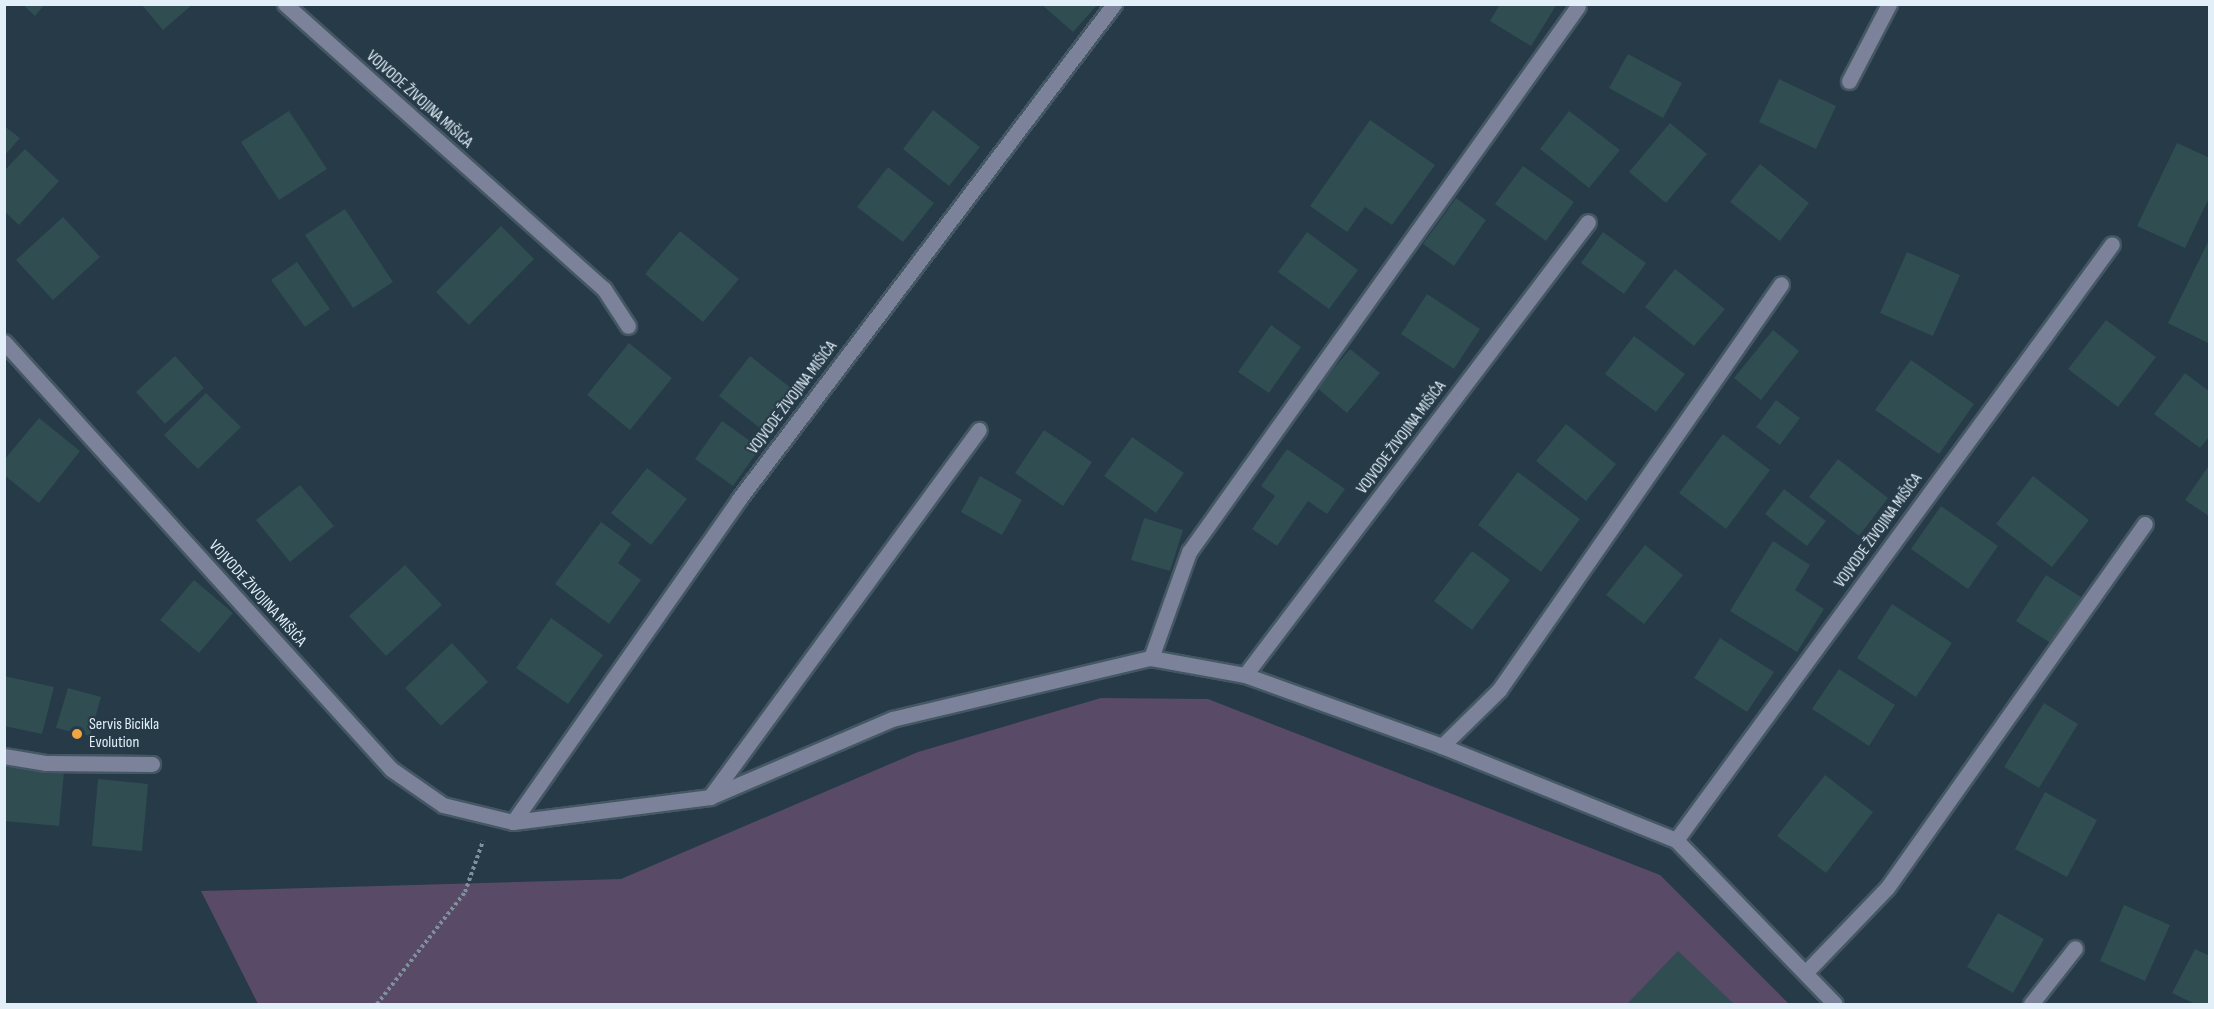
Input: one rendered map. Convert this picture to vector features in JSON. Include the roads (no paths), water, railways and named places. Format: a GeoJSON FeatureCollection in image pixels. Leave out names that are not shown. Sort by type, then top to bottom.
{"type":"FeatureCollection","features":[{"type":"Feature","properties":{"kind":"street","name":"VOJVODE ŽIVOJINA MIŠIĆA"},"geometry":{"type":"LineString","coordinates":[[285,4],[604,289],[628,326]]}},
{"type":"Feature","properties":{"kind":"street","name":"VOJVODE ŽIVOJINA MIŠIĆA"},"geometry":{"type":"LineString","coordinates":[[513,822],[740,499],[1114,4]]}},
{"type":"Feature","properties":{"kind":"street"},"geometry":{"type":"LineString","coordinates":[[1849,81],[1889,4]]}},
{"type":"Feature","properties":{"kind":"street"},"geometry":{"type":"LineString","coordinates":[[1151,658],[1189,552],[1578,6]]}},
{"type":"Feature","properties":{"kind":"street","name":"VOJVODE ŽIVOJINA MIŠIĆA"},"geometry":{"type":"LineString","coordinates":[[1245,675],[1588,222]]}},
{"type":"Feature","properties":{"kind":"street","name":"VOJVODE ŽIVOJINA MIŠIĆA"},"geometry":{"type":"LineString","coordinates":[[1676,840],[2112,244]]}},
{"type":"Feature","properties":{"kind":"street"},"geometry":{"type":"LineString","coordinates":[[1442,746],[1499,690],[1781,284]]}},
{"type":"Feature","properties":{"kind":"street","name":"VOJVODE ŽIVOJINA MIŠIĆA"},"geometry":{"type":"LineString","coordinates":[[4,342],[391,769],[443,806],[489,820],[513,822],[710,797],[892,719],[1151,658],[1245,675],[1442,746],[1676,840],[1808,971],[1835,1005]]}},
{"type":"Feature","properties":{"kind":"street"},"geometry":{"type":"LineString","coordinates":[[710,797],[978,430]]}},
{"type":"Feature","properties":{"kind":"street"},"geometry":{"type":"LineString","coordinates":[[1808,971],[1887,888],[2145,524]]}},
{"type":"Feature","properties":{"kind":"street"},"geometry":{"type":"LineString","coordinates":[[4,756],[46,763],[152,764]]}},
{"type":"Feature","properties":{"kind":"street"},"geometry":{"type":"LineString","coordinates":[[2031,1005],[2075,948]]}},
{"type":"Feature","properties":{"kind":"place","name":"Servis Bicikla Evolution"},"geometry":{"type":"Point","coordinates":[77,734]}}]}
